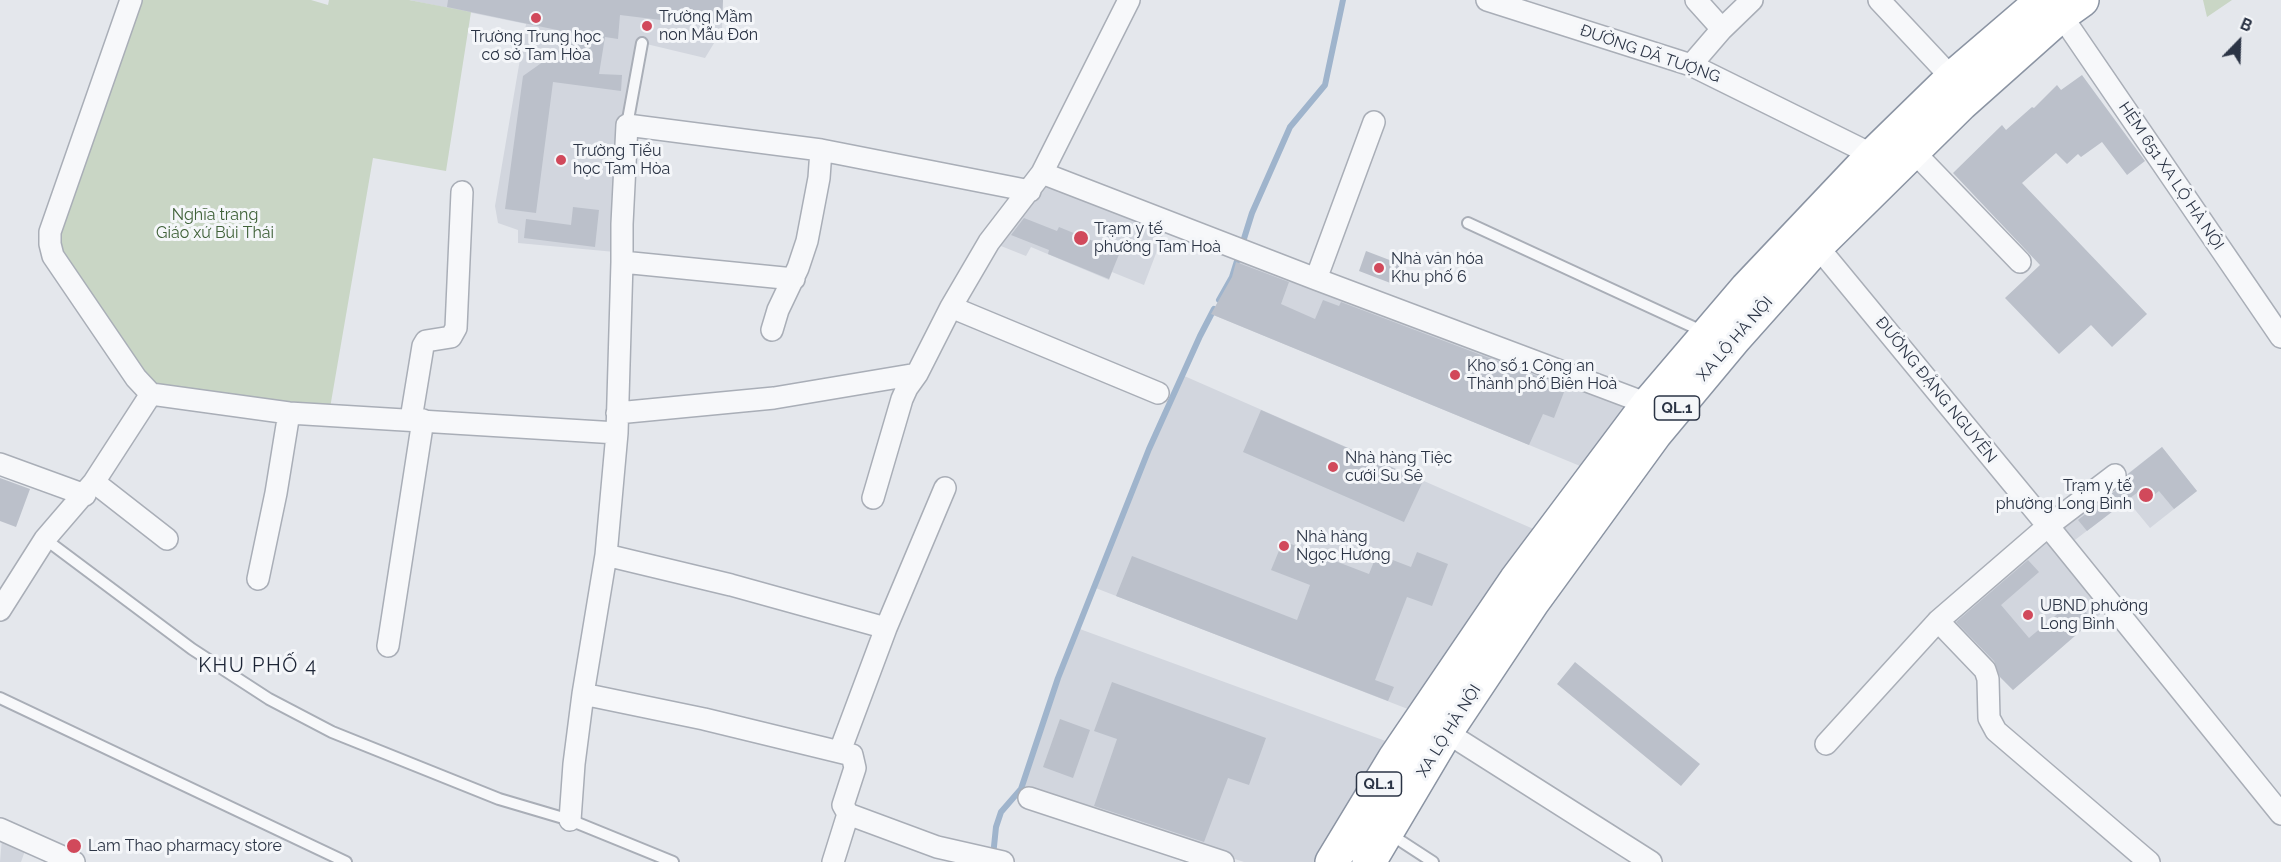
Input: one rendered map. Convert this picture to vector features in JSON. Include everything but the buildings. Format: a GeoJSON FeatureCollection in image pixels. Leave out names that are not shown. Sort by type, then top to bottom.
{"type":"FeatureCollection","features":[{"type":"Feature","properties":{"kind":"highway"},"geometry":{"type":"LineString","coordinates":[[1437,720],[1516,580],[1648,404],[1707,333],[1873,155],[1952,78],[2050,4]]}},
{"type":"Feature","properties":{"kind":"highway","name":"XA LỘ HÀ NỘI"},"geometry":{"type":"LineString","coordinates":[[1332,862],[1395,758],[1437,720],[1532,603],[1655,434],[1735,338],[1817,246],[1961,104],[2050,4]]}},
{"type":"Feature","properties":{"kind":"highway","name":"XA LỘ HÀ NỘI"},"geometry":{"type":"LineString","coordinates":[[1369,862],[1387,833],[1437,720]]}},
{"type":"Feature","properties":{"kind":"street"},"geometry":{"type":"LineString","coordinates":[[131,0],[50,232],[50,244],[53,256],[136,378],[151,394],[289,413],[417,420],[617,423],[917,374]]}},
{"type":"Feature","properties":{"kind":"street"},"geometry":{"type":"LineString","coordinates":[[873,498],[902,399],[989,242],[1042,173],[1129,0]]}},
{"type":"Feature","properties":{"kind":"street","name":"ĐƯỜNG DÃ TƯỢNG"},"geometry":{"type":"LineString","coordinates":[[1487,0],[1690,65],[1873,155]]}},
{"type":"Feature","properties":{"kind":"street"},"geometry":{"type":"LineString","coordinates":[[1696,0],[1722,29]]}},
{"type":"Feature","properties":{"kind":"street"},"geometry":{"type":"LineString","coordinates":[[1690,65],[1752,0]]}},
{"type":"Feature","properties":{"kind":"street"},"geometry":{"type":"LineString","coordinates":[[1879,0],[1952,78]]}},
{"type":"Feature","properties":{"kind":"street","name":"HẺM 651 XA LỘ HÀ NỘI"},"geometry":{"type":"LineString","coordinates":[[2050,4],[2281,338]]}},
{"type":"Feature","properties":{"kind":"street"},"geometry":{"type":"LineString","coordinates":[[1316,279],[1374,122]]}},
{"type":"Feature","properties":{"kind":"street"},"geometry":{"type":"LineString","coordinates":[[570,820],[574,764],[606,555],[617,423],[627,125],[821,150],[1030,191]]}},
{"type":"Feature","properties":{"kind":"street"},"geometry":{"type":"LineString","coordinates":[[772,330],[778,310],[794,279],[810,230],[819,178],[821,150]]}},
{"type":"Feature","properties":{"kind":"street"},"geometry":{"type":"LineString","coordinates":[[1913,151],[2020,262]]}},
{"type":"Feature","properties":{"kind":"street"},"geometry":{"type":"LineString","coordinates":[[1042,173],[1648,404]]}},
{"type":"Feature","properties":{"kind":"street"},"geometry":{"type":"LineString","coordinates":[[388,646],[426,341],[451,337],[456,328],[462,192]]}},
{"type":"Feature","properties":{"kind":"street","name":"ĐƯỜNG ĐẶNG NGUYÊN"},"geometry":{"type":"LineString","coordinates":[[1817,246],[2281,814]]}},
{"type":"Feature","properties":{"kind":"street"},"geometry":{"type":"LineString","coordinates":[[622,262],[794,279]]}},
{"type":"Feature","properties":{"kind":"street"},"geometry":{"type":"LineString","coordinates":[[951,307],[1158,393]]}},
{"type":"Feature","properties":{"kind":"street"},"geometry":{"type":"LineString","coordinates":[[0,610],[45,539],[90,489],[151,394]]}},
{"type":"Feature","properties":{"kind":"street"},"geometry":{"type":"LineString","coordinates":[[258,579],[276,494],[289,413]]}},
{"type":"Feature","properties":{"kind":"street"},"geometry":{"type":"LineString","coordinates":[[0,464],[90,489],[167,539]]}},
{"type":"Feature","properties":{"kind":"street"},"geometry":{"type":"LineString","coordinates":[[1826,744],[1938,621],[2048,526],[2115,475]]}},
{"type":"Feature","properties":{"kind":"street"},"geometry":{"type":"LineString","coordinates":[[840,751],[886,628],[945,488]]}},
{"type":"Feature","properties":{"kind":"street"},"geometry":{"type":"LineString","coordinates":[[606,555],[732,585],[886,628]]}},
{"type":"Feature","properties":{"kind":"street"},"geometry":{"type":"LineString","coordinates":[[1938,621],[1984,670],[1988,679],[1989,718],[1996,731],[2149,862]]}},
{"type":"Feature","properties":{"kind":"street"},"geometry":{"type":"LineString","coordinates":[[584,694],[704,718],[852,755],[855,768],[843,805],[848,814],[937,847],[1003,862]]}},
{"type":"Feature","properties":{"kind":"street"},"geometry":{"type":"LineString","coordinates":[[1437,720],[1651,862]]}},
{"type":"Feature","properties":{"kind":"street"},"geometry":{"type":"LineString","coordinates":[[1029,798],[1224,862]]}},
{"type":"Feature","properties":{"kind":"street"},"geometry":{"type":"LineString","coordinates":[[833,862],[848,814]]}},
{"type":"Feature","properties":{"kind":"street"},"geometry":{"type":"LineString","coordinates":[[0,829],[74,862]]}},
{"type":"Feature","properties":{"kind":"lane"},"geometry":{"type":"LineString","coordinates":[[627,125],[642,43]]}},
{"type":"Feature","properties":{"kind":"lane"},"geometry":{"type":"LineString","coordinates":[[1468,223],[1707,333]]}},
{"type":"Feature","properties":{"kind":"lane"},"geometry":{"type":"LineString","coordinates":[[45,539],[192,649],[269,699],[332,732],[499,799],[570,820],[673,862]]}},
{"type":"Feature","properties":{"kind":"lane"},"geometry":{"type":"LineString","coordinates":[[0,698],[345,862]]}},
{"type":"Feature","properties":{"kind":"lane"},"geometry":{"type":"LineString","coordinates":[[1387,833],[1433,862]]}},
{"type":"Feature","properties":{"kind":"shaded area","name":"Trường Tiểu học Tam Hòa"},"geometry":{"type":"Polygon","coordinates":[[[409,0],[723,0],[722,30],[705,58],[638,42],[620,130],[615,252],[518,243],[518,230],[498,223],[495,206],[526,24],[409,0]]]}},
{"type":"Feature","properties":{"kind":"shaded area","name":"Trạm y tế phường Tam Hoà"},"geometry":{"type":"Polygon","coordinates":[[[1045,181],[1166,227],[1144,285],[1112,272],[1109,280],[1031,247],[1026,256],[996,244],[1045,181]]]}},
{"type":"Feature","properties":{"kind":"shaded area","name":"Kho số 1 Công an Thành phố Biên Hoà"},"geometry":{"type":"Polygon","coordinates":[[[1238,256],[1634,406],[1585,468],[1211,314],[1232,277],[1238,256]]]}},
{"type":"Feature","properties":{"kind":"shaded area","name":"Nhà hàng Ngọc Hương"},"geometry":{"type":"Polygon","coordinates":[[[1182,375],[1538,531],[1413,711],[1093,587],[1182,375]]]}},
{"type":"Feature","properties":{"kind":"shaded area","name":"Trạm y tế phường Long Bình"},"geometry":{"type":"Polygon","coordinates":[[[2162,447],[2197,491],[2150,528],[2127,500],[2071,543],[2058,528],[2162,447]]]}},
{"type":"Feature","properties":{"kind":"shaded area","name":"UBND phường Long Bình"},"geometry":{"type":"Polygon","coordinates":[[[2048,536],[2106,609],[2013,690],[1948,622],[2048,536]]]}},
{"type":"Feature","properties":{"kind":"shaded area"},"geometry":{"type":"Polygon","coordinates":[[[1077,628],[1391,743],[1320,862],[1244,862],[1021,789],[1077,628]]]}},
{"type":"Feature","properties":{"kind":"shaded area"},"geometry":{"type":"Polygon","coordinates":[[[2,838],[26,848],[21,862],[0,862],[2,838]]]}},
{"type":"Feature","properties":{"kind":"green space","name":"Nghĩa trang Giáo xứ Bùi Thái"},"geometry":{"type":"Polygon","coordinates":[[[139,0],[311,0],[328,5],[329,0],[409,0],[471,12],[446,171],[373,158],[330,408],[153,387],[58,253],[60,227],[139,0]]]}},
{"type":"Feature","properties":{"kind":"green space"},"geometry":{"type":"Polygon","coordinates":[[[2203,0],[2232,0],[2207,17],[2203,0]]]}},
{"type":"Feature","properties":{"kind":"waterway"},"geometry":{"type":"LineString","coordinates":[[1219,300],[1232,277],[1252,213],[1290,127],[1325,85],[1343,0]]}},
{"type":"Feature","properties":{"kind":"waterway"},"geometry":{"type":"LineString","coordinates":[[993,856],[996,827],[1001,812],[1021,789],[1058,678],[1149,449],[1214,309]]}},
{"type":"Feature","properties":{"kind":"place","name":"Trường Trung học cơ sở Tam Hòa"},"geometry":{"type":"Point","coordinates":[536,18]}},
{"type":"Feature","properties":{"kind":"place","name":"Trường Mầm non Mẫu Đơn"},"geometry":{"type":"Point","coordinates":[647,26]}},
{"type":"Feature","properties":{"kind":"place","name":"Trường Tiểu học Tam Hòa"},"geometry":{"type":"Point","coordinates":[561,160]}},
{"type":"Feature","properties":{"kind":"place","name":"Trạm y tế phường Tam Hoà"},"geometry":{"type":"Point","coordinates":[1081,238]}},
{"type":"Feature","properties":{"kind":"place","name":"Nhà văn hóa Khu phố 6"},"geometry":{"type":"Point","coordinates":[1379,268]}},
{"type":"Feature","properties":{"kind":"place","name":"Kho số 1 Công an Thành phố Biên Hoà"},"geometry":{"type":"Point","coordinates":[1455,375]}},
{"type":"Feature","properties":{"kind":"place","name":"Nhà hàng Tiệc cưới Su Sê"},"geometry":{"type":"Point","coordinates":[1333,467]}},
{"type":"Feature","properties":{"kind":"place","name":"Trạm y tế phường Long Bình"},"geometry":{"type":"Point","coordinates":[2146,495]}},
{"type":"Feature","properties":{"kind":"place","name":"Nhà hàng Ngọc Hương"},"geometry":{"type":"Point","coordinates":[1284,546]}},
{"type":"Feature","properties":{"kind":"place","name":"UBND phường Long Bình"},"geometry":{"type":"Point","coordinates":[2028,615]}},
{"type":"Feature","properties":{"kind":"place","name":"Lam Thao pharmacy store"},"geometry":{"type":"Point","coordinates":[74,846]}},
{"type":"Feature","properties":{"kind":"district","name":"KHU PHỐ 4"},"geometry":{"type":"Point","coordinates":[258,666]}}]}
